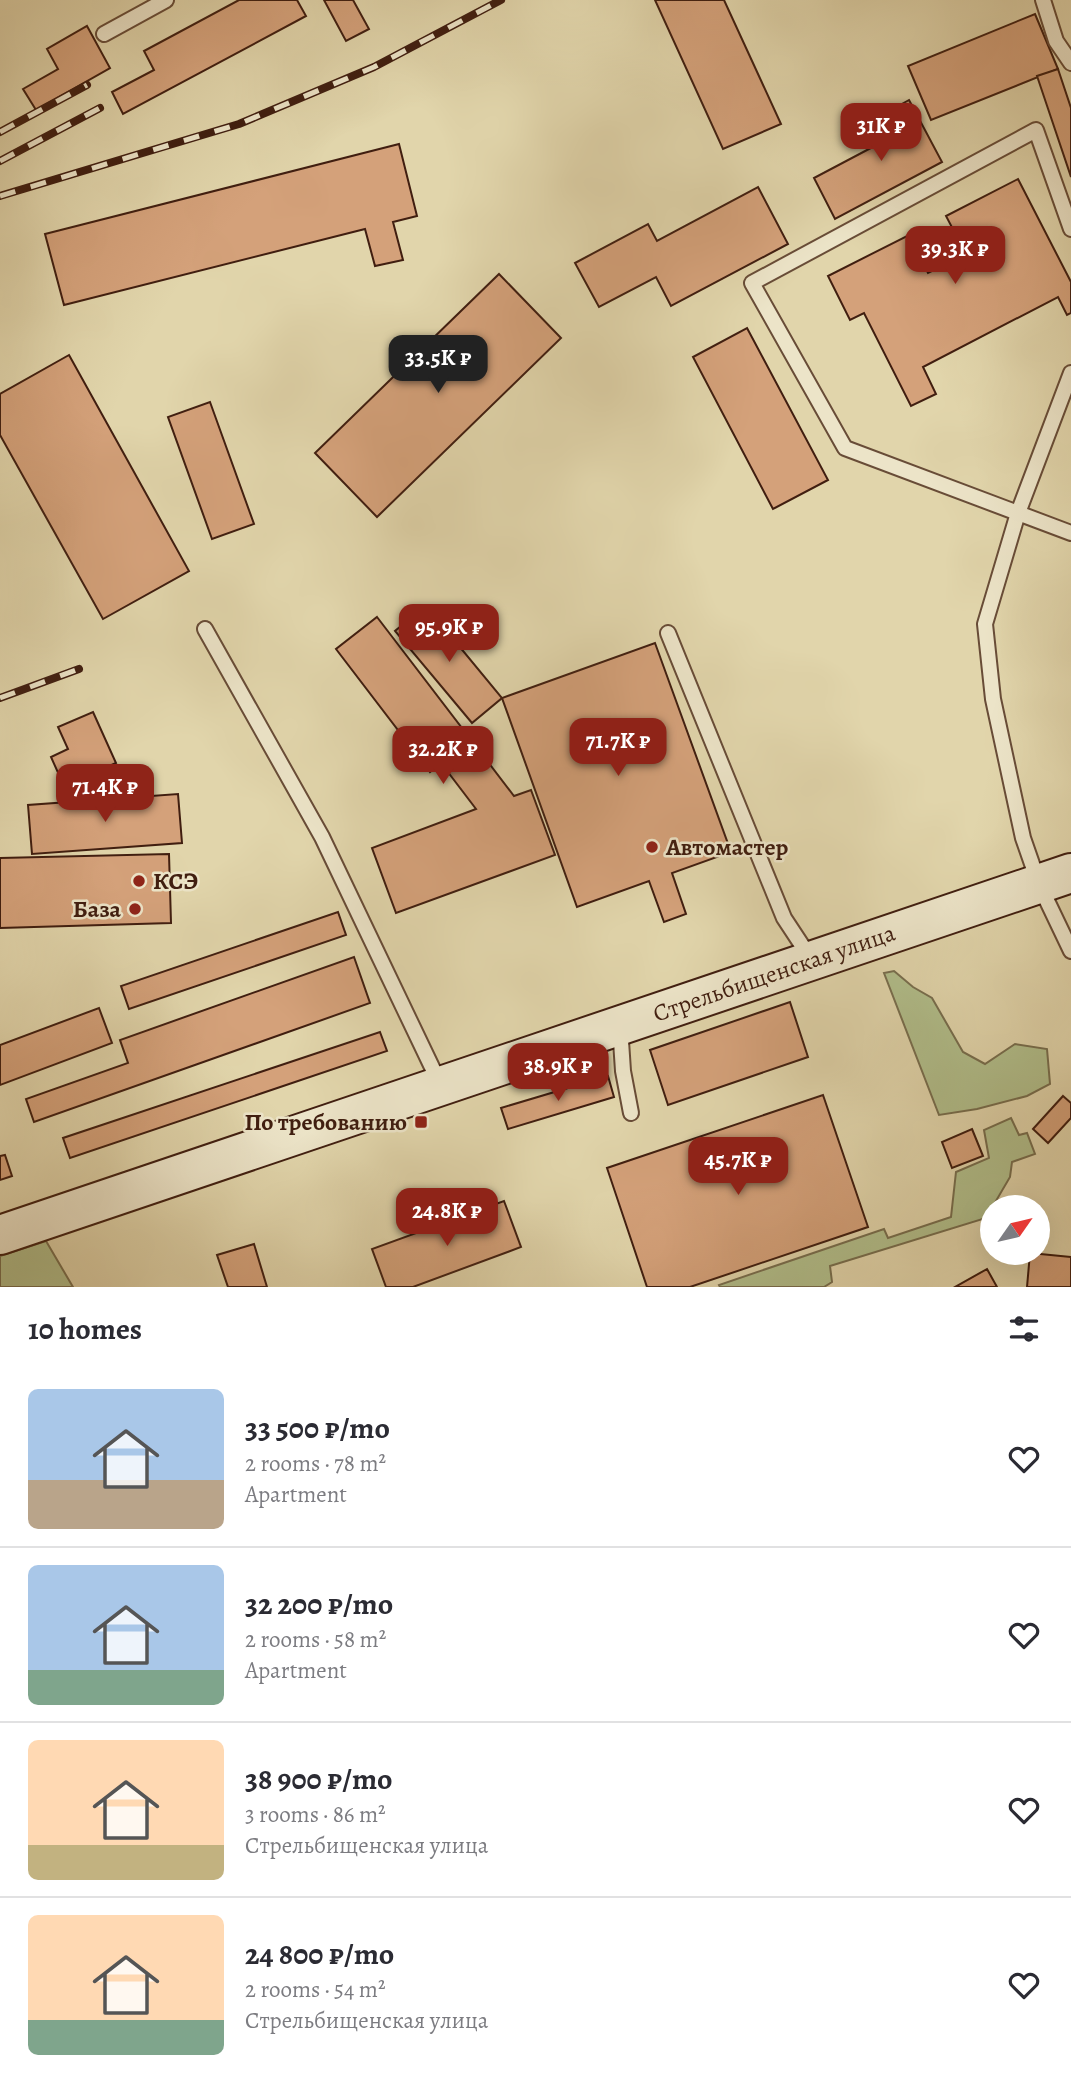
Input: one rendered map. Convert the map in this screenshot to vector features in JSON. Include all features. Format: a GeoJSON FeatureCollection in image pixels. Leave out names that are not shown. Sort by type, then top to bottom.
{"type":"FeatureCollection","features":[{"type":"Feature","properties":{"kind":"main road","name":"Стрельбищенская улица"},"geometry":{"type":"LineString","coordinates":[[0,1235],[1055,878]]}},
{"type":"Feature","properties":{"kind":"lane"},"geometry":{"type":"LineString","coordinates":[[104,34],[166,0]]}},
{"type":"Feature","properties":{"kind":"lane"},"geometry":{"type":"LineString","coordinates":[[1043,0],[1056,41],[1071,63]]}},
{"type":"Feature","properties":{"kind":"lane"},"geometry":{"type":"LineString","coordinates":[[1071,229],[1036,130],[752,283],[845,448],[1071,533]]}},
{"type":"Feature","properties":{"kind":"lane"},"geometry":{"type":"LineString","coordinates":[[1071,373],[1017,513],[985,624],[993,699],[1023,838],[1055,878],[1071,951]]}},
{"type":"Feature","properties":{"kind":"lane"},"geometry":{"type":"LineString","coordinates":[[205,629],[322,837],[440,1086]]}},
{"type":"Feature","properties":{"kind":"lane"},"geometry":{"type":"LineString","coordinates":[[668,633],[784,918],[811,961]]}},
{"type":"Feature","properties":{"kind":"lane"},"geometry":{"type":"LineString","coordinates":[[620,1025],[623,1071],[631,1113]]}},
{"type":"Feature","properties":{"kind":"green space"},"geometry":{"type":"Polygon","coordinates":[[[894,971],[932,998],[963,1052],[985,1064],[1015,1044],[1047,1049],[1050,1084],[1027,1096],[977,1109],[939,1115],[884,973],[894,971]]]}},
{"type":"Feature","properties":{"kind":"green space"},"geometry":{"type":"Polygon","coordinates":[[[1011,1118],[1019,1135],[1027,1133],[1035,1154],[1012,1162],[1010,1177],[999,1195],[980,1195],[980,1220],[830,1266],[832,1282],[824,1287],[720,1287],[719,1285],[884,1229],[888,1238],[951,1217],[956,1172],[989,1158],[984,1130],[1011,1118]]]}},
{"type":"Feature","properties":{"kind":"green space"},"geometry":{"type":"Polygon","coordinates":[[[46,1241],[73,1287],[0,1287],[0,1256],[46,1241]]]}},
{"type":"Feature","properties":{"kind":"building"},"geometry":{"type":"Polygon","coordinates":[[[239,0],[297,0],[306,16],[123,114],[112,92],[154,70],[144,51],[239,0]]]}},
{"type":"Feature","properties":{"kind":"building"},"geometry":{"type":"Polygon","coordinates":[[[324,0],[353,0],[369,29],[346,41],[324,0]]]}},
{"type":"Feature","properties":{"kind":"building"},"geometry":{"type":"Polygon","coordinates":[[[655,0],[724,0],[781,124],[723,149],[655,0]]]}},
{"type":"Feature","properties":{"kind":"building"},"geometry":{"type":"Polygon","coordinates":[[[1035,14],[1058,69],[931,120],[908,66],[1035,14]]]}},
{"type":"Feature","properties":{"kind":"building"},"geometry":{"type":"Polygon","coordinates":[[[87,26],[110,68],[36,110],[23,89],[58,69],[47,49],[87,26]]]}},
{"type":"Feature","properties":{"kind":"building"},"geometry":{"type":"Polygon","coordinates":[[[1058,69],[1071,108],[1071,177],[1037,76],[1058,69]]]}},
{"type":"Feature","properties":{"kind":"building"},"geometry":{"type":"Polygon","coordinates":[[[909,100],[942,162],[835,219],[814,178],[886,140],[875,119],[909,100]]]}},
{"type":"Feature","properties":{"kind":"building"},"geometry":{"type":"Polygon","coordinates":[[[399,144],[417,216],[393,222],[403,260],[375,266],[365,229],[64,305],[45,234],[399,144]]]}},
{"type":"Feature","properties":{"kind":"building"},"geometry":{"type":"Polygon","coordinates":[[[1018,179],[1071,282],[1071,313],[1067,315],[1058,297],[923,367],[936,394],[911,406],[864,313],[850,320],[828,276],[909,235],[928,273],[966,254],[946,216],[1018,179]]]}},
{"type":"Feature","properties":{"kind":"building"},"geometry":{"type":"Polygon","coordinates":[[[758,187],[788,244],[671,306],[656,277],[599,307],[575,263],[648,224],[657,241],[758,187]]]}},
{"type":"Feature","properties":{"kind":"building"},"geometry":{"type":"Polygon","coordinates":[[[499,274],[561,338],[377,517],[315,453],[499,274]]]}},
{"type":"Feature","properties":{"kind":"building"},"geometry":{"type":"Polygon","coordinates":[[[747,328],[828,480],[773,509],[693,357],[747,328]]]}},
{"type":"Feature","properties":{"kind":"building"},"geometry":{"type":"Polygon","coordinates":[[[69,355],[189,571],[103,619],[0,435],[0,394],[69,355]]]}},
{"type":"Feature","properties":{"kind":"building"},"geometry":{"type":"Polygon","coordinates":[[[210,402],[254,524],[212,539],[168,417],[210,402]]]}},
{"type":"Feature","properties":{"kind":"building"},"geometry":{"type":"Polygon","coordinates":[[[426,606],[502,698],[472,723],[395,631],[426,606]]]}},
{"type":"Feature","properties":{"kind":"building"},"geometry":{"type":"Polygon","coordinates":[[[377,617],[514,796],[531,790],[555,855],[396,913],[372,848],[476,809],[441,763],[430,772],[336,649],[377,617]]]}},
{"type":"Feature","properties":{"kind":"building"},"geometry":{"type":"Polygon","coordinates":[[[655,643],[731,852],[672,873],[686,914],[664,922],[649,881],[577,907],[502,698],[655,643]]]}},
{"type":"Feature","properties":{"kind":"building"},"geometry":{"type":"Polygon","coordinates":[[[93,712],[116,763],[64,786],[51,757],[68,749],[58,727],[93,712]]]}},
{"type":"Feature","properties":{"kind":"building"},"geometry":{"type":"Polygon","coordinates":[[[178,794],[182,843],[32,854],[28,805],[178,794]]]}},
{"type":"Feature","properties":{"kind":"building"},"geometry":{"type":"Polygon","coordinates":[[[169,854],[171,923],[0,928],[0,858],[169,854]]]}},
{"type":"Feature","properties":{"kind":"building"},"geometry":{"type":"Polygon","coordinates":[[[338,912],[346,935],[129,1009],[121,986],[338,912]]]}},
{"type":"Feature","properties":{"kind":"building"},"geometry":{"type":"Polygon","coordinates":[[[354,957],[370,1003],[34,1122],[26,1099],[128,1063],[120,1040],[354,957]]]}},
{"type":"Feature","properties":{"kind":"building"},"geometry":{"type":"Polygon","coordinates":[[[790,1002],[808,1057],[668,1105],[650,1050],[790,1002]]]}},
{"type":"Feature","properties":{"kind":"building"},"geometry":{"type":"Polygon","coordinates":[[[99,1008],[112,1043],[0,1085],[0,1045],[99,1008]]]}},
{"type":"Feature","properties":{"kind":"building"},"geometry":{"type":"Polygon","coordinates":[[[380,1032],[387,1051],[70,1158],[63,1138],[380,1032]]]}},
{"type":"Feature","properties":{"kind":"building"},"geometry":{"type":"Polygon","coordinates":[[[608,1076],[614,1097],[508,1129],[501,1108],[608,1076]]]}},
{"type":"Feature","properties":{"kind":"building"},"geometry":{"type":"Polygon","coordinates":[[[823,1095],[868,1227],[690,1287],[647,1287],[607,1168],[823,1095]]]}},
{"type":"Feature","properties":{"kind":"building"},"geometry":{"type":"Polygon","coordinates":[[[1063,1096],[1071,1103],[1071,1118],[1048,1143],[1033,1129],[1063,1096]]]}},
{"type":"Feature","properties":{"kind":"building"},"geometry":{"type":"Polygon","coordinates":[[[972,1129],[983,1156],[952,1168],[942,1142],[972,1129]]]}},
{"type":"Feature","properties":{"kind":"building"},"geometry":{"type":"Polygon","coordinates":[[[5,1155],[12,1176],[0,1180],[0,1156],[5,1155]]]}},
{"type":"Feature","properties":{"kind":"building"},"geometry":{"type":"Polygon","coordinates":[[[504,1201],[521,1247],[413,1287],[386,1287],[372,1249],[504,1201]]]}},
{"type":"Feature","properties":{"kind":"building"},"geometry":{"type":"Polygon","coordinates":[[[254,1244],[267,1287],[228,1287],[217,1255],[254,1244]]]}},
{"type":"Feature","properties":{"kind":"building"},"geometry":{"type":"Polygon","coordinates":[[[1050,1255],[1071,1257],[1071,1287],[1027,1287],[1029,1265],[1050,1265],[1050,1255]]]}},
{"type":"Feature","properties":{"kind":"building"},"geometry":{"type":"Polygon","coordinates":[[[987,1269],[997,1287],[955,1287],[987,1269]]]}},
{"type":"Feature","properties":{"kind":"railway"},"geometry":{"type":"LineString","coordinates":[[0,196],[239,124],[374,67],[501,0]]}},
{"type":"Feature","properties":{"kind":"railway"},"geometry":{"type":"LineString","coordinates":[[0,132],[87,85]]}},
{"type":"Feature","properties":{"kind":"railway"},"geometry":{"type":"LineString","coordinates":[[0,161],[100,108]]}},
{"type":"Feature","properties":{"kind":"railway"},"geometry":{"type":"LineString","coordinates":[[0,698],[79,669]]}},
{"type":"Feature","properties":{"kind":"place","name":"Автомастер"},"geometry":{"type":"Point","coordinates":[652,847]}},
{"type":"Feature","properties":{"kind":"place","name":"КСЭ"},"geometry":{"type":"Point","coordinates":[139,881]}},
{"type":"Feature","properties":{"kind":"place","name":"База"},"geometry":{"type":"Point","coordinates":[135,909]}},
{"type":"Feature","properties":{"kind":"place","name":"По требованию"},"geometry":{"type":"Point","coordinates":[421,1122]}}]}
